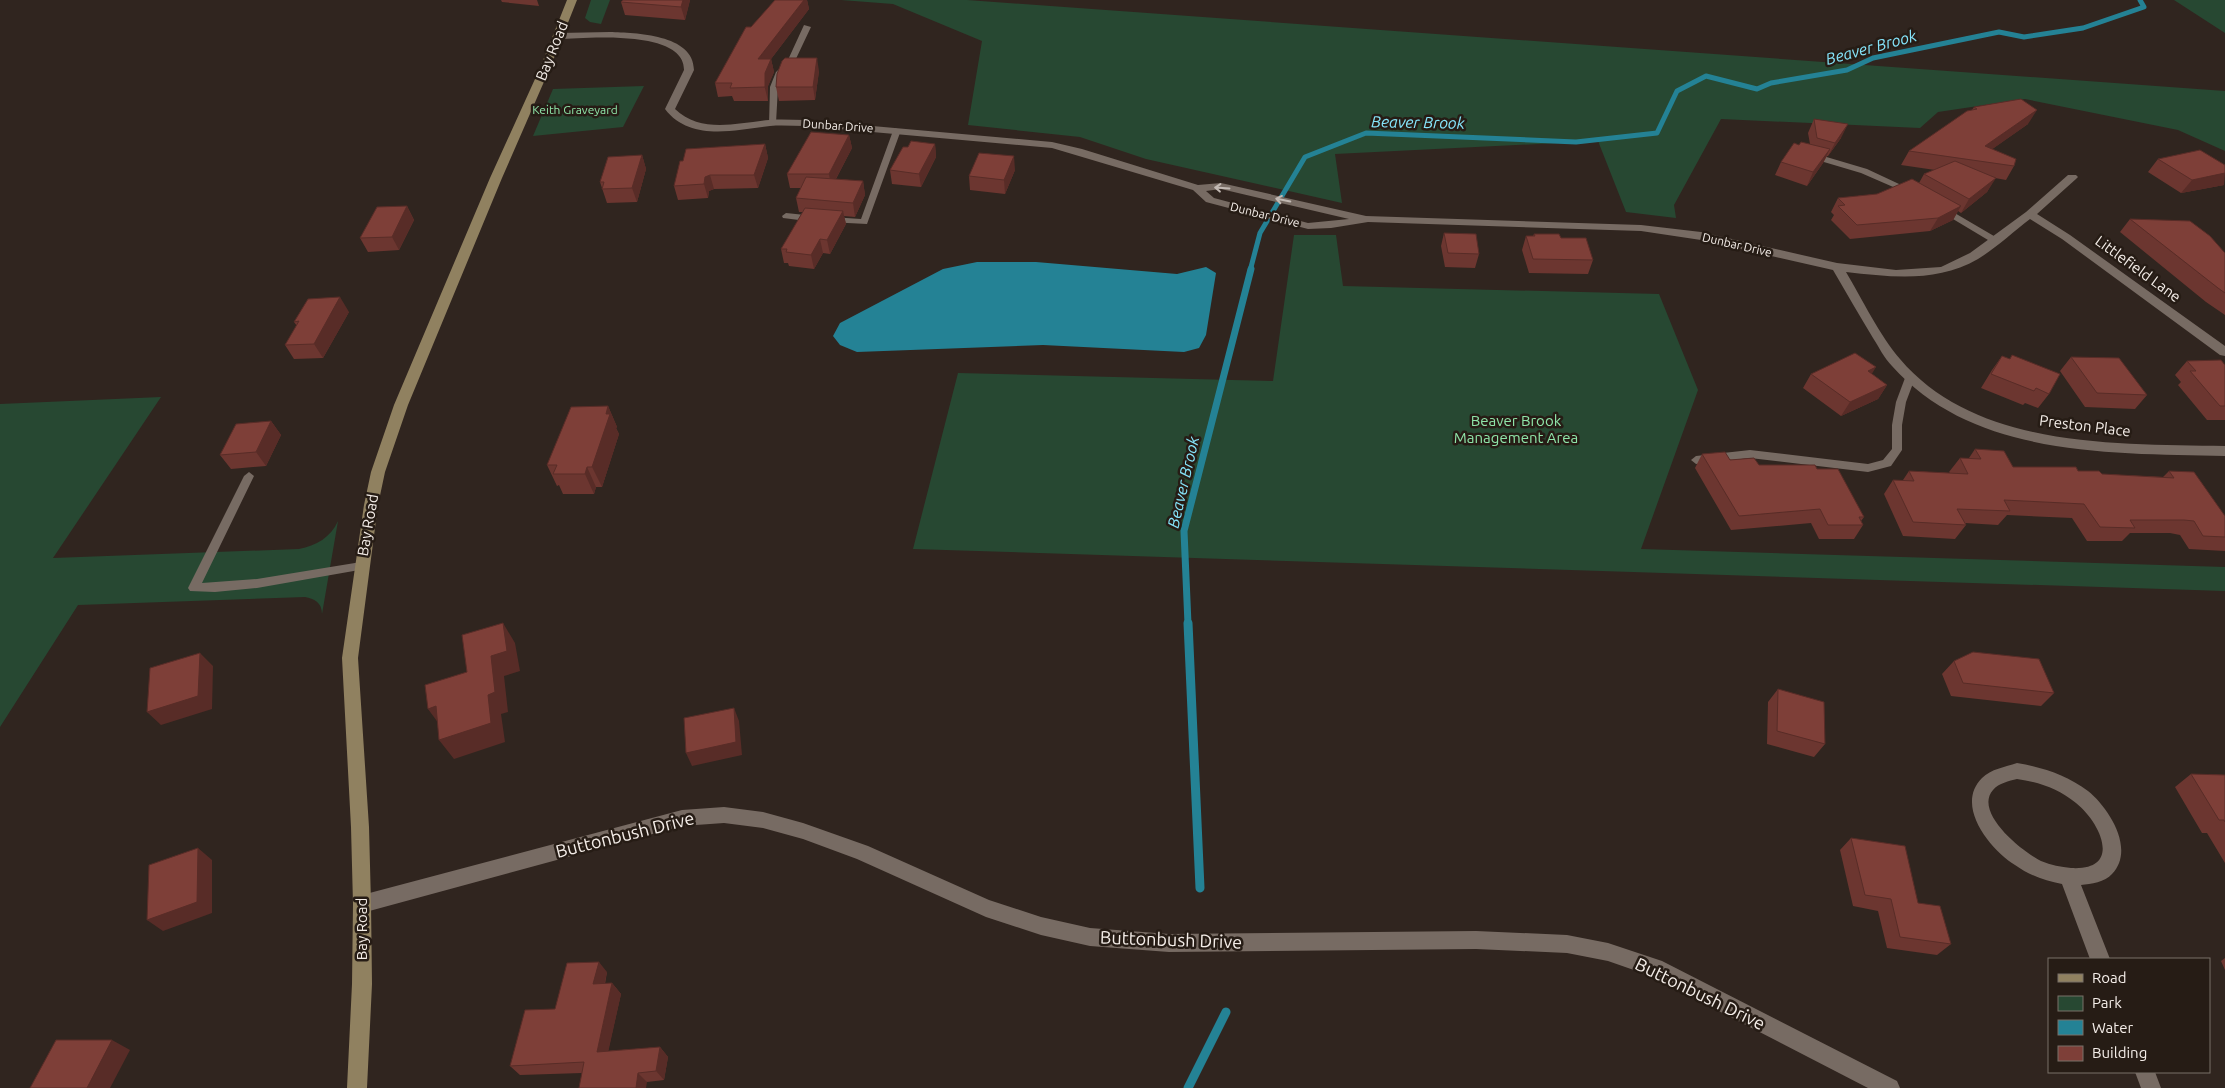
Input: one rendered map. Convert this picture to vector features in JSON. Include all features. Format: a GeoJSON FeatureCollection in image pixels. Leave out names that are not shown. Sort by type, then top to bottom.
{"type":"FeatureCollection","features":[{"type":"Feature","properties":{"kind":"main road","name":"Bay Road"},"geometry":{"type":"LineString","coordinates":[[357,1088],[362,984],[362,904],[360,827],[350,658],[361,566],[378,472],[402,405],[496,178],[559,36],[572,0]]}},
{"type":"Feature","properties":{"kind":"street","name":"Dunbar Drive"},"geometry":{"type":"LineString","coordinates":[[559,36],[632,36],[667,43],[682,50],[688,58],[690,66],[670,109],[675,116],[688,124],[725,128],[772,123],[805,123],[1052,145],[1086,153],[1197,188],[1221,186],[1368,220]]}},
{"type":"Feature","properties":{"kind":"street","name":"Dunbar Drive"},"geometry":{"type":"LineString","coordinates":[[1197,188],[1210,200],[1234,208],[1308,226],[1368,220],[1641,228],[1701,236],[1837,267],[1896,274],[1944,270],[1974,256],[2030,214],[2072,177]]}},
{"type":"Feature","properties":{"kind":"street","name":"Littlefield Lane"},"geometry":{"type":"LineString","coordinates":[[2030,214],[2066,237],[2225,352]]}},
{"type":"Feature","properties":{"kind":"street","name":"Preston Place"},"geometry":{"type":"LineString","coordinates":[[1837,267],[1896,363],[1910,378],[1940,401],[1975,418],[2021,434],[2061,442],[2108,448],[2225,451]]}},
{"type":"Feature","properties":{"kind":"street"},"geometry":{"type":"LineString","coordinates":[[2016,771],[2051,778],[2084,798],[2097,812],[2107,826],[2112,840],[2112,854],[2108,865],[2098,873],[2085,878],[2068,877],[2050,874],[2032,866],[2014,855],[2000,842],[1982,813],[1980,799],[1983,788],[1991,779],[2002,773],[2016,771]]}},
{"type":"Feature","properties":{"kind":"street","name":"Buttonbush Drive"},"geometry":{"type":"LineString","coordinates":[[362,904],[682,818],[724,815],[755,819],[803,831],[862,852],[986,908],[1040,926],[1090,937],[1170,943],[1476,940],[1567,944],[1608,952],[1655,968],[1890,1088]]}},
{"type":"Feature","properties":{"kind":"street"},"geometry":{"type":"LineString","coordinates":[[2068,877],[2100,958]]}},
{"type":"Feature","properties":{"kind":"street"},"geometry":{"type":"LineString","coordinates":[[2145,1073],[2151,1088]]}},
{"type":"Feature","properties":{"kind":"lane"},"geometry":{"type":"LineString","coordinates":[[772,123],[774,87],[780,72],[790,63],[807,27]]}},
{"type":"Feature","properties":{"kind":"lane"},"geometry":{"type":"LineString","coordinates":[[786,216],[864,222],[897,130]]}},
{"type":"Feature","properties":{"kind":"lane"},"geometry":{"type":"LineString","coordinates":[[1800,152],[1864,171],[1915,194]]}},
{"type":"Feature","properties":{"kind":"lane"},"geometry":{"type":"LineString","coordinates":[[1930,201],[1996,240]]}},
{"type":"Feature","properties":{"kind":"lane"},"geometry":{"type":"LineString","coordinates":[[1696,460],[1750,454],[1868,468],[1887,463],[1897,450],[1897,425],[1901,402],[1910,378]]}},
{"type":"Feature","properties":{"kind":"lane"},"geometry":{"type":"LineString","coordinates":[[249,476],[194,588],[216,588],[361,566]]}},
{"type":"Feature","properties":{"kind":"green space"},"geometry":{"type":"Polygon","coordinates":[[[591,0],[610,0],[601,24],[590,22],[585,18],[591,0]]]}},
{"type":"Feature","properties":{"kind":"green space"},"geometry":{"type":"Polygon","coordinates":[[[841,0],[967,0],[2225,91],[2225,151],[2178,130],[2025,99],[1938,112],[1920,128],[1721,119],[1674,205],[1676,218],[1626,212],[1598,141],[1335,154],[1342,203],[1146,159],[1080,137],[968,125],[982,41],[893,4],[841,0]]]}},
{"type":"Feature","properties":{"kind":"green space"},"geometry":{"type":"Polygon","coordinates":[[[2174,0],[2225,0],[2225,33],[2174,0]]]}},
{"type":"Feature","properties":{"kind":"green space","name":"Keith Graveyard"},"geometry":{"type":"Polygon","coordinates":[[[644,86],[623,127],[533,136],[553,89],[644,86]]]}},
{"type":"Feature","properties":{"kind":"green space","name":"Beaver Brook Management Area"},"geometry":{"type":"Polygon","coordinates":[[[1294,235],[1336,235],[1343,286],[1659,294],[1698,390],[1641,549],[2225,567],[2225,591],[913,549],[958,373],[1273,381],[1294,235]]]}},
{"type":"Feature","properties":{"kind":"green space"},"geometry":{"type":"Polygon","coordinates":[[[161,397],[53,558],[299,549],[311,546],[322,540],[331,532],[338,521],[322,614],[321,607],[317,602],[305,597],[78,605],[0,727],[0,404],[161,397]]]}},
{"type":"Feature","properties":{"kind":"water"},"geometry":{"type":"Polygon","coordinates":[[[977,262],[1036,262],[1177,274],[1206,267],[1216,273],[1206,335],[1199,348],[1184,352],[1043,345],[857,352],[840,345],[833,336],[840,323],[943,269],[977,262]]]}},
{"type":"Feature","properties":{"kind":"building"},"geometry":{"type":"Polygon","coordinates":[[[623,0],[683,0],[681,7],[621,2],[623,0]]]}},
{"type":"Feature","properties":{"kind":"building"},"geometry":{"type":"Polygon","coordinates":[[[775,0],[804,0],[758,59],[771,59],[765,73],[765,87],[730,88],[732,83],[715,83],[746,27],[751,27],[775,0]]]}},
{"type":"Feature","properties":{"kind":"building"},"geometry":{"type":"Polygon","coordinates":[[[785,58],[817,58],[813,87],[776,87],[777,74],[785,58]]]}},
{"type":"Feature","properties":{"kind":"building"},"geometry":{"type":"Polygon","coordinates":[[[2021,99],[2037,110],[1985,146],[2016,159],[2014,166],[1909,151],[1967,111],[1977,109],[1974,107],[2021,99]]]}},
{"type":"Feature","properties":{"kind":"building"},"geometry":{"type":"Polygon","coordinates":[[[1814,119],[1848,124],[1835,143],[1817,138],[1814,119]]]}},
{"type":"Feature","properties":{"kind":"building"},"geometry":{"type":"Polygon","coordinates":[[[811,132],[849,135],[829,174],[787,174],[811,132]]]}},
{"type":"Feature","properties":{"kind":"building"},"geometry":{"type":"Polygon","coordinates":[[[911,141],[935,144],[919,174],[890,170],[903,147],[908,147],[911,141]]]}},
{"type":"Feature","properties":{"kind":"building"},"geometry":{"type":"Polygon","coordinates":[[[1801,142],[1830,149],[1813,172],[1781,162],[1794,143],[1799,145],[1801,142]]]}},
{"type":"Feature","properties":{"kind":"building"},"geometry":{"type":"Polygon","coordinates":[[[765,144],[754,175],[710,175],[705,177],[704,184],[674,186],[680,161],[683,161],[686,149],[765,144]]]}},
{"type":"Feature","properties":{"kind":"building"},"geometry":{"type":"Polygon","coordinates":[[[2200,150],[2225,165],[2225,173],[2192,180],[2158,159],[2200,150]]]}},
{"type":"Feature","properties":{"kind":"building"},"geometry":{"type":"Polygon","coordinates":[[[979,153],[1014,156],[1004,180],[969,176],[979,153]]]}},
{"type":"Feature","properties":{"kind":"building"},"geometry":{"type":"Polygon","coordinates":[[[642,155],[632,188],[602,189],[604,182],[600,182],[608,157],[642,155]]]}},
{"type":"Feature","properties":{"kind":"building"},"geometry":{"type":"Polygon","coordinates":[[[1955,161],[1996,178],[1969,199],[1924,174],[1955,161]]]}},
{"type":"Feature","properties":{"kind":"building"},"geometry":{"type":"Polygon","coordinates":[[[806,177],[863,181],[853,203],[796,198],[806,177]]]}},
{"type":"Feature","properties":{"kind":"building"},"geometry":{"type":"Polygon","coordinates":[[[1912,179],[1961,206],[1938,218],[1857,225],[1838,206],[1845,205],[1838,198],[1877,194],[1912,179]]]}},
{"type":"Feature","properties":{"kind":"building"},"geometry":{"type":"Polygon","coordinates":[[[407,206],[392,237],[360,238],[377,207],[407,206]]]}},
{"type":"Feature","properties":{"kind":"building"},"geometry":{"type":"Polygon","coordinates":[[[805,208],[843,211],[827,240],[820,239],[811,255],[786,252],[787,249],[781,249],[805,208]]]}},
{"type":"Feature","properties":{"kind":"building"},"geometry":{"type":"Polygon","coordinates":[[[2130,219],[2190,221],[2210,236],[2225,253],[2225,293],[2218,288],[2130,219]]]}},
{"type":"Feature","properties":{"kind":"building"},"geometry":{"type":"Polygon","coordinates":[[[1444,233],[1476,234],[1479,254],[1448,253],[1444,233]]]}},
{"type":"Feature","properties":{"kind":"building"},"geometry":{"type":"Polygon","coordinates":[[[1534,234],[1559,234],[1561,238],[1586,238],[1593,260],[1533,259],[1526,236],[1535,236],[1534,234]]]}},
{"type":"Feature","properties":{"kind":"building"},"geometry":{"type":"Polygon","coordinates":[[[340,297],[314,344],[285,345],[299,321],[294,322],[308,299],[340,297]]]}},
{"type":"Feature","properties":{"kind":"building"},"geometry":{"type":"Polygon","coordinates":[[[1855,353],[1876,367],[1868,371],[1887,385],[1850,402],[1811,374],[1855,353]]]}},
{"type":"Feature","properties":{"kind":"building"},"geometry":{"type":"Polygon","coordinates":[[[2012,355],[2060,374],[2049,394],[2036,388],[2034,391],[1991,374],[2002,356],[2010,359],[2012,355]]]}},
{"type":"Feature","properties":{"kind":"building"},"geometry":{"type":"Polygon","coordinates":[[[2071,357],[2119,358],[2147,395],[2097,393],[2071,357]]]}},
{"type":"Feature","properties":{"kind":"building"},"geometry":{"type":"Polygon","coordinates":[[[2221,360],[2225,365],[2225,406],[2220,406],[2190,371],[2196,371],[2187,361],[2221,360]]]}},
{"type":"Feature","properties":{"kind":"building"},"geometry":{"type":"Polygon","coordinates":[[[608,406],[606,414],[610,414],[592,467],[587,467],[585,474],[553,474],[557,465],[547,465],[571,407],[608,406]]]}},
{"type":"Feature","properties":{"kind":"building"},"geometry":{"type":"Polygon","coordinates":[[[271,421],[256,452],[220,455],[236,424],[271,421]]]}},
{"type":"Feature","properties":{"kind":"building"},"geometry":{"type":"Polygon","coordinates":[[[1975,449],[2004,451],[2013,467],[2076,467],[2078,471],[2099,471],[2102,474],[2174,478],[2169,471],[2194,472],[2225,516],[2225,537],[2203,536],[2194,521],[2184,520],[2130,520],[2135,528],[2100,527],[2084,504],[2004,500],[2010,511],[1957,509],[1966,525],[1913,522],[1893,480],[1914,481],[1909,471],[1968,474],[1960,458],[1981,459],[1975,449]]]}},
{"type":"Feature","properties":{"kind":"building"},"geometry":{"type":"Polygon","coordinates":[[[1725,452],[1730,460],[1754,458],[1759,465],[1815,465],[1817,469],[1838,469],[1864,517],[1859,517],[1863,525],[1828,525],[1820,509],[1739,516],[1702,454],[1725,452]]]}},
{"type":"Feature","properties":{"kind":"building"},"geometry":{"type":"Polygon","coordinates":[[[503,623],[507,651],[491,656],[495,692],[488,695],[491,723],[439,740],[436,706],[428,709],[425,685],[467,672],[462,635],[503,623]]]}},
{"type":"Feature","properties":{"kind":"building"},"geometry":{"type":"Polygon","coordinates":[[[1973,652],[2039,659],[2054,693],[1963,683],[1954,661],[1973,652]]]}},
{"type":"Feature","properties":{"kind":"building"},"geometry":{"type":"Polygon","coordinates":[[[200,653],[198,696],[147,712],[150,668],[200,653]]]}},
{"type":"Feature","properties":{"kind":"building"},"geometry":{"type":"Polygon","coordinates":[[[1778,689],[1824,702],[1825,744],[1777,731],[1778,689]]]}},
{"type":"Feature","properties":{"kind":"building"},"geometry":{"type":"Polygon","coordinates":[[[734,708],[736,742],[686,753],[684,718],[734,708]]]}},
{"type":"Feature","properties":{"kind":"building"},"geometry":{"type":"Polygon","coordinates":[[[2191,774],[2225,775],[2225,822],[2224,820],[2219,820],[2191,774]]]}},
{"type":"Feature","properties":{"kind":"building"},"geometry":{"type":"Polygon","coordinates":[[[1851,838],[1905,846],[1918,903],[1940,906],[1951,944],[1900,937],[1891,899],[1865,895],[1851,838]]]}},
{"type":"Feature","properties":{"kind":"building"},"geometry":{"type":"Polygon","coordinates":[[[198,848],[197,902],[147,920],[149,865],[198,848]]]}},
{"type":"Feature","properties":{"kind":"building"},"geometry":{"type":"Polygon","coordinates":[[[599,962],[593,984],[612,983],[597,1052],[660,1047],[656,1071],[638,1073],[636,1088],[579,1088],[584,1062],[510,1066],[525,1010],[555,1009],[567,963],[599,962]]]}},
{"type":"Feature","properties":{"kind":"building"},"geometry":{"type":"Polygon","coordinates":[[[56,1040],[112,1040],[87,1088],[30,1088],[56,1040]]]}},
{"type":"Feature","properties":{"kind":"waterway","name":"Beaver Brook"},"geometry":{"type":"LineString","coordinates":[[1250,271],[1260,233],[1305,157],[1366,133],[1576,142],[1657,133],[1677,91],[1706,76],[1757,89],[1771,83],[1847,70],[1873,58],[1999,32],[2024,37],[2083,28],[2144,7],[2140,0]]}},
{"type":"Feature","properties":{"kind":"waterway","name":"Beaver Brook"},"geometry":{"type":"LineString","coordinates":[[1188,624],[1184,531],[1251,269]]}},
{"type":"Feature","properties":{"kind":"waterway","name":"Beaver Brook"},"geometry":{"type":"LineString","coordinates":[[1188,623],[1200,888]]}},
{"type":"Feature","properties":{"kind":"waterway","name":"Beaver Brook"},"geometry":{"type":"LineString","coordinates":[[1188,1088],[1226,1012]]}}]}
